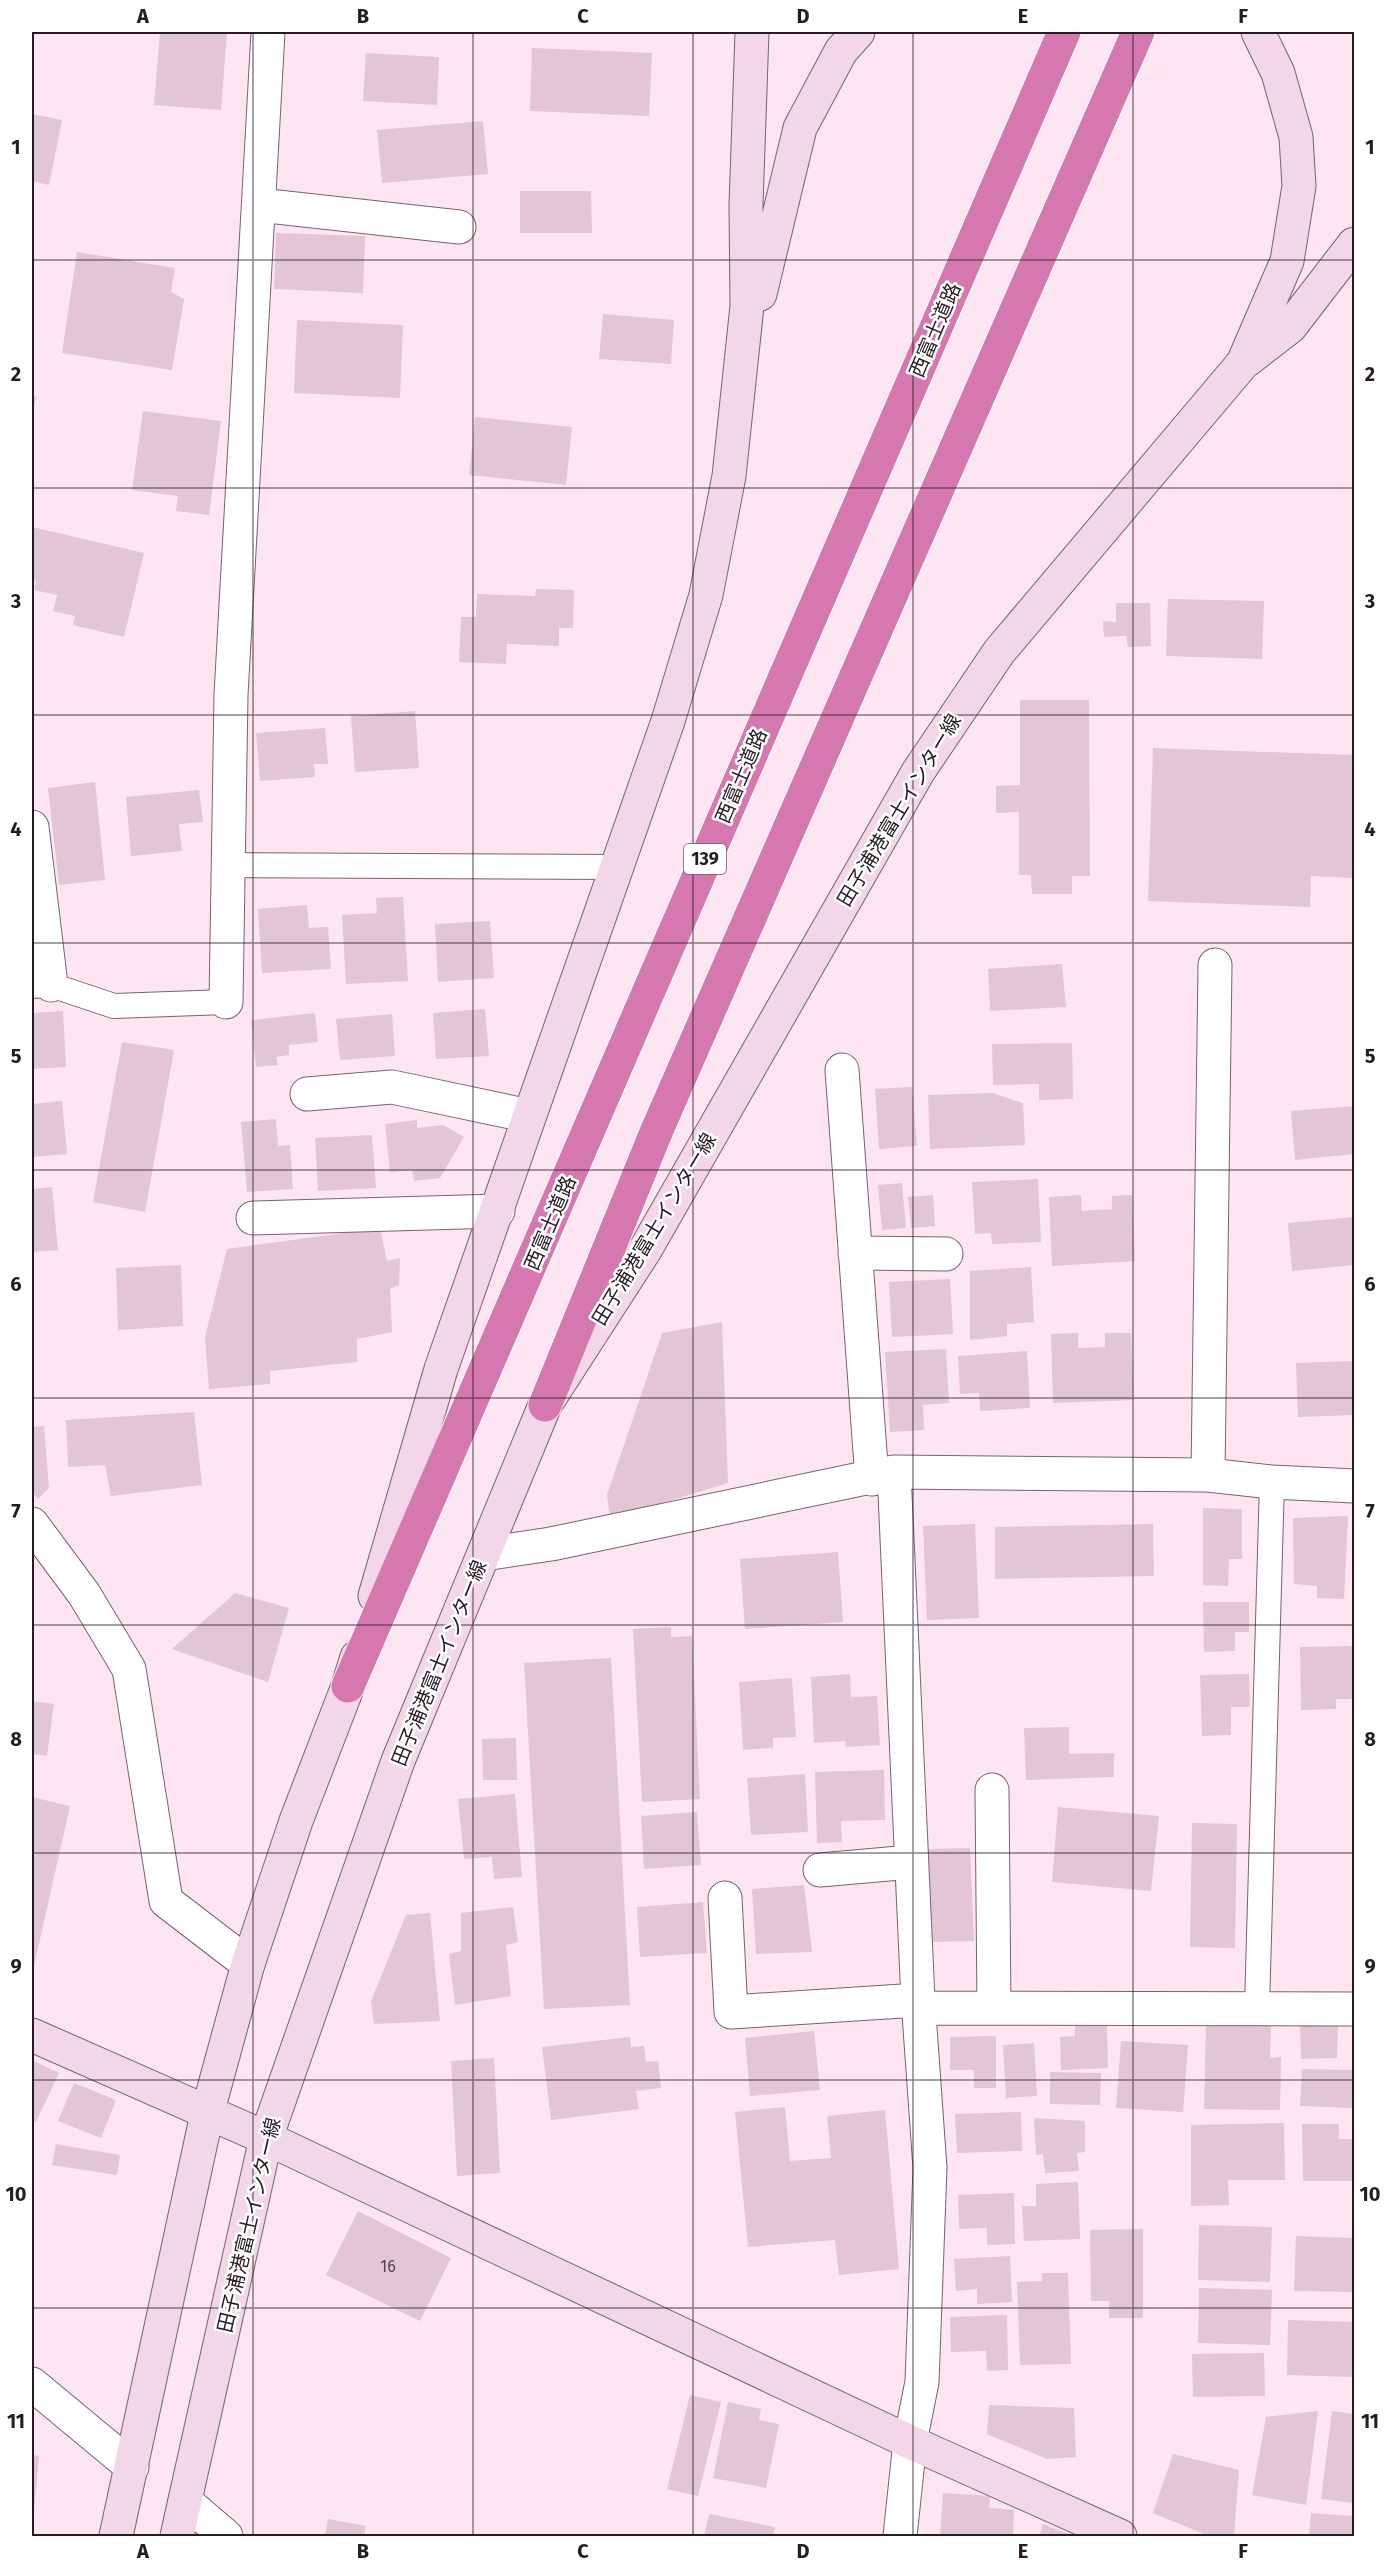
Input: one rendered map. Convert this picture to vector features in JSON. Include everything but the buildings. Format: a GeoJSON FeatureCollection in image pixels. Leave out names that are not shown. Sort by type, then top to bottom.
{"type":"FeatureCollection","features":[{"type":"Feature","properties":{"kind":"highway","name":"西富士道路"},"geometry":{"type":"LineString","coordinates":[[348,1686],[1064,32]]}},
{"type":"Feature","properties":{"kind":"highway"},"geometry":{"type":"LineString","coordinates":[[545,1405],[657,1130],[1132,43]]}},
{"type":"Feature","properties":{"kind":"main road"},"geometry":{"type":"LineString","coordinates":[[116,2536],[207,2114],[248,1964],[296,1821],[348,1686],[441,1369],[668,721],[706,595],[729,476],[741,381],[747,306],[746,205],[752,32]]}},
{"type":"Feature","properties":{"kind":"main road"},"geometry":{"type":"LineString","coordinates":[[741,381],[800,128],[841,51],[858,32]]}},
{"type":"Feature","properties":{"kind":"main road","name":"田子浦港富士インター線"},"geometry":{"type":"LineString","coordinates":[[177,2536],[266,2138],[398,1761],[545,1405],[645,1250],[924,762],[999,652],[1243,363],[1287,261],[1299,186],[1296,136],[1278,73],[1258,32]]}},
{"type":"Feature","properties":{"kind":"main road"},"geometry":{"type":"LineString","coordinates":[[1243,363],[1290,327],[1354,244]]}},
{"type":"Feature","properties":{"kind":"main road"},"geometry":{"type":"LineString","coordinates":[[32,2035],[207,2114],[266,2138],[910,2442],[1120,2536]]}},
{"type":"Feature","properties":{"kind":"street"},"geometry":{"type":"LineString","coordinates":[[226,1002],[231,695],[268,32]]}},
{"type":"Feature","properties":{"kind":"street"},"geometry":{"type":"LineString","coordinates":[[259,205],[459,228]]}},
{"type":"Feature","properties":{"kind":"street"},"geometry":{"type":"LineString","coordinates":[[32,827],[41,985]]}},
{"type":"Feature","properties":{"kind":"street"},"geometry":{"type":"LineString","coordinates":[[1209,1475],[1215,965]]}},
{"type":"Feature","properties":{"kind":"street"},"geometry":{"type":"LineString","coordinates":[[842,1071],[855,1253],[883,1475],[930,2168],[922,2382],[910,2442],[900,2536]]}},
{"type":"Feature","properties":{"kind":"street"},"geometry":{"type":"LineString","coordinates":[[307,1094],[392,1087],[529,1116]]}},
{"type":"Feature","properties":{"kind":"street"},"geometry":{"type":"LineString","coordinates":[[253,1218],[498,1211]]}},
{"type":"Feature","properties":{"kind":"street"},"geometry":{"type":"LineString","coordinates":[[855,1253],[946,1254]]}},
{"type":"Feature","properties":{"kind":"street"},"geometry":{"type":"LineString","coordinates":[[484,1554],[551,1544],[883,1475],[1209,1475],[1272,1482],[1354,1486]]}},
{"type":"Feature","properties":{"kind":"street"},"geometry":{"type":"LineString","coordinates":[[32,1524],[84,1594],[129,1669],[166,1901],[248,1964]]}},
{"type":"Feature","properties":{"kind":"street"},"geometry":{"type":"LineString","coordinates":[[992,1790],[994,2008]]}},
{"type":"Feature","properties":{"kind":"street"},"geometry":{"type":"LineString","coordinates":[[820,1870],[911,1862]]}},
{"type":"Feature","properties":{"kind":"street"},"geometry":{"type":"LineString","coordinates":[[724,1898],[731,2012],[918,2004],[994,2008],[1354,2009]]}},
{"type":"Feature","properties":{"kind":"street"},"geometry":{"type":"LineString","coordinates":[[32,2384],[132,2467]]}},
{"type":"Feature","properties":{"kind":"street"},"geometry":{"type":"LineString","coordinates":[[186,2501],[226,2536]]}},
{"type":"Feature","properties":{"kind":"lane"},"geometry":{"type":"LineString","coordinates":[[228,865],[617,867]]}},
{"type":"Feature","properties":{"kind":"lane"},"geometry":{"type":"LineString","coordinates":[[41,985],[114,1006],[226,1002]]}},
{"type":"Feature","properties":{"kind":"lane"},"geometry":{"type":"LineString","coordinates":[[1257,2007],[1272,1482]]}}]}
